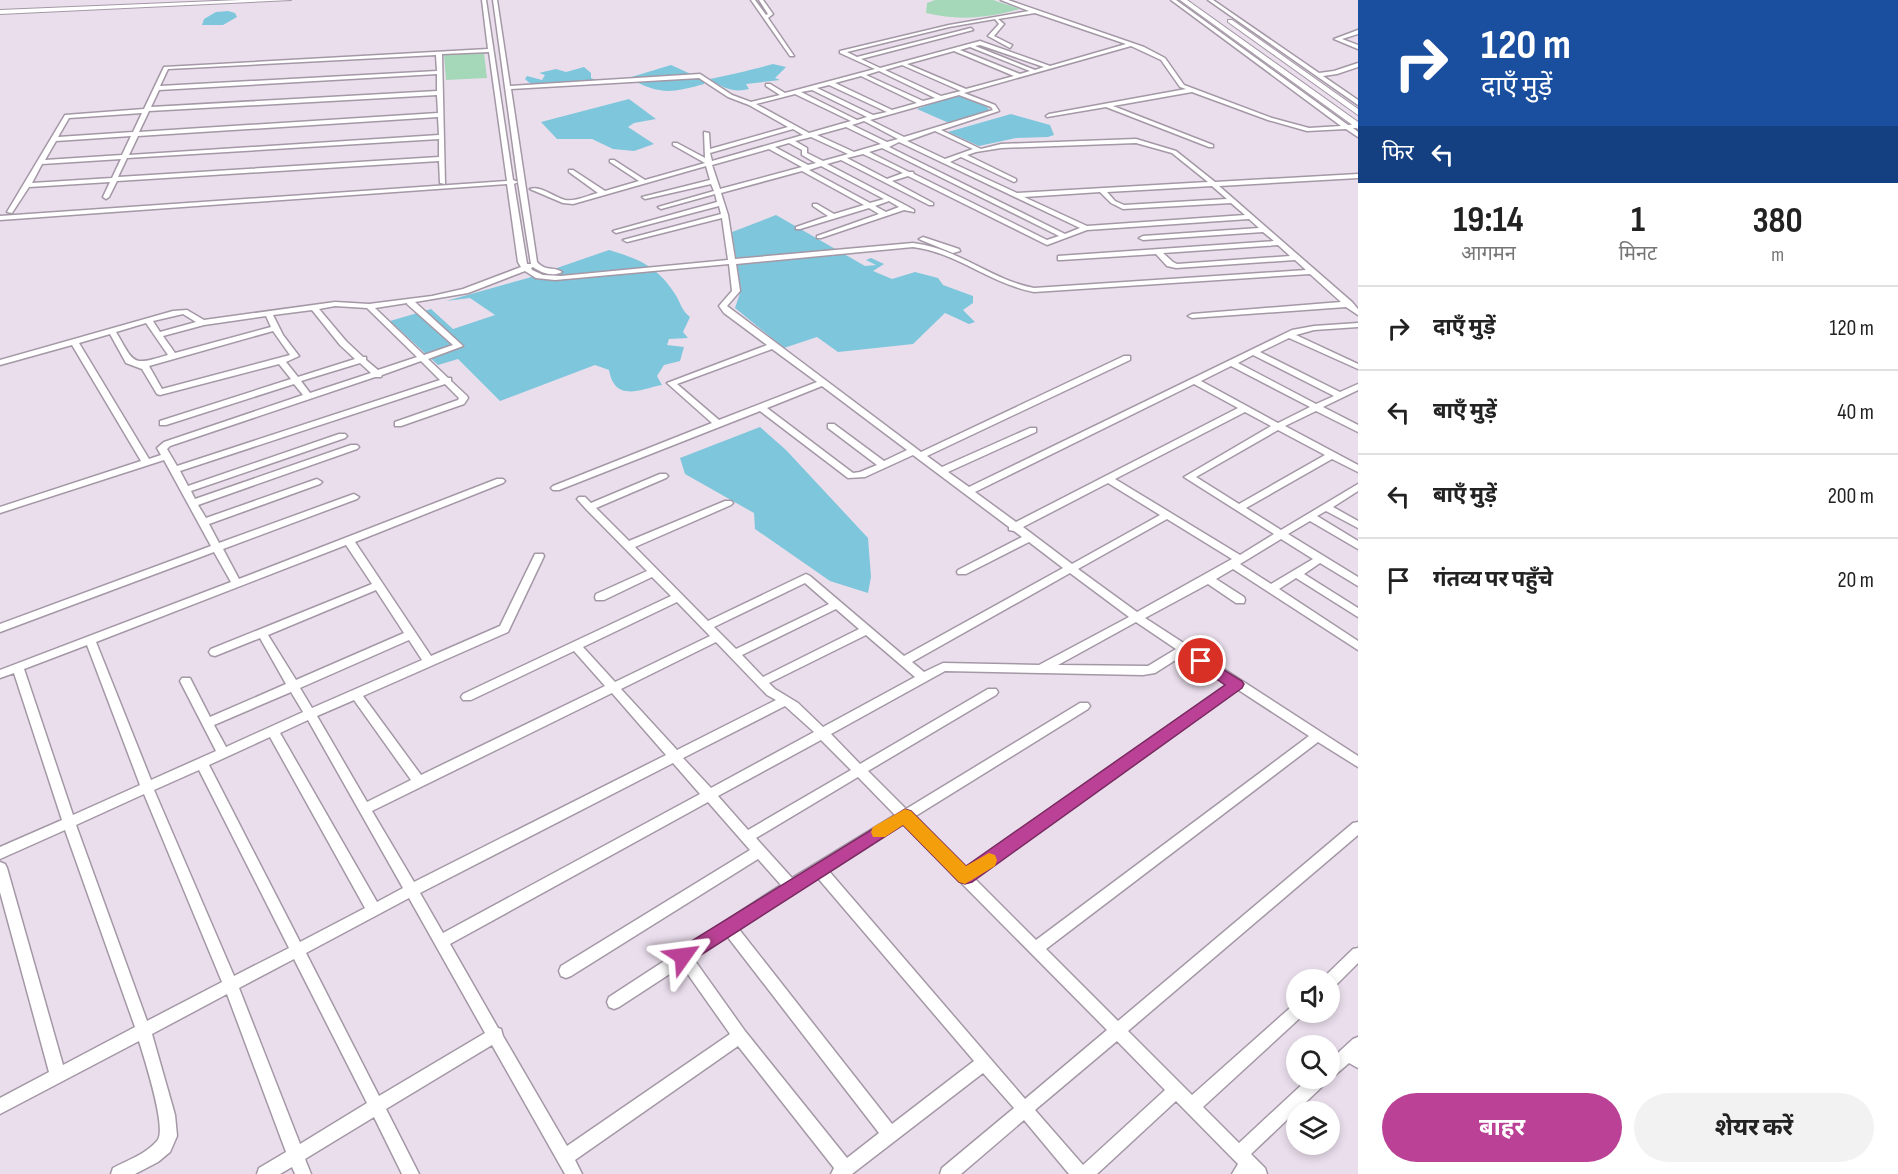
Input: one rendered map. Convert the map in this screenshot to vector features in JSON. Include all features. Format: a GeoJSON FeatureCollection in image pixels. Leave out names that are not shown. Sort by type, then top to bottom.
{"type":"FeatureCollection","features":[{"type":"Feature","properties":{"kind":"street"},"geometry":{"type":"LineString","coordinates":[[1,10],[10,0]]}},
{"type":"Feature","properties":{"kind":"street"},"geometry":{"type":"LineString","coordinates":[[1,10],[232,0]]}},
{"type":"Feature","properties":{"kind":"street"},"geometry":{"type":"LineString","coordinates":[[1,10],[288,0]]}},
{"type":"Feature","properties":{"kind":"street"},"geometry":{"type":"LineString","coordinates":[[483,0],[522,262],[525,267],[536,277],[561,278],[730,260]]}},
{"type":"Feature","properties":{"kind":"street"},"geometry":{"type":"LineString","coordinates":[[495,0],[535,265]]}},
{"type":"Feature","properties":{"kind":"street"},"geometry":{"type":"LineString","coordinates":[[753,0],[792,55]]}},
{"type":"Feature","properties":{"kind":"street"},"geometry":{"type":"LineString","coordinates":[[761,0],[771,14],[767,17]]}},
{"type":"Feature","properties":{"kind":"street"},"geometry":{"type":"LineString","coordinates":[[1003,0],[1132,44],[1163,59],[1179,83],[1192,90],[1297,128],[1315,130],[1358,126]]}},
{"type":"Feature","properties":{"kind":"street"},"geometry":{"type":"LineString","coordinates":[[1173,0],[1358,135]]}},
{"type":"Feature","properties":{"kind":"street"},"geometry":{"type":"LineString","coordinates":[[1183,0],[1358,126]]}},
{"type":"Feature","properties":{"kind":"street"},"geometry":{"type":"LineString","coordinates":[[1201,0],[1358,113]]}},
{"type":"Feature","properties":{"kind":"street"},"geometry":{"type":"LineString","coordinates":[[1210,0],[1358,103]]}},
{"type":"Feature","properties":{"kind":"street"},"geometry":{"type":"LineString","coordinates":[[940,98],[842,52],[917,34],[1035,11]]}},
{"type":"Feature","properties":{"kind":"street"},"geometry":{"type":"LineString","coordinates":[[997,20],[1002,24],[993,31],[991,36],[1011,47],[1004,50]]}},
{"type":"Feature","properties":{"kind":"street"},"geometry":{"type":"LineString","coordinates":[[855,59],[978,28],[969,24]]}},
{"type":"Feature","properties":{"kind":"street"},"geometry":{"type":"LineString","coordinates":[[986,29],[993,31]]}},
{"type":"Feature","properties":{"kind":"street"},"geometry":{"type":"LineString","coordinates":[[909,30],[939,43]]}},
{"type":"Feature","properties":{"kind":"street"},"geometry":{"type":"LineString","coordinates":[[1358,32],[1337,39],[1358,47]]}},
{"type":"Feature","properties":{"kind":"street"},"geometry":{"type":"LineString","coordinates":[[751,104],[970,45],[985,43],[1049,67]]}},
{"type":"Feature","properties":{"kind":"street"},"geometry":{"type":"LineString","coordinates":[[675,144],[708,159],[769,146],[1132,44]]}},
{"type":"Feature","properties":{"kind":"street"},"geometry":{"type":"LineString","coordinates":[[970,45],[1034,71]]}},
{"type":"Feature","properties":{"kind":"street"},"geometry":{"type":"LineString","coordinates":[[947,46],[1020,76]]}},
{"type":"Feature","properties":{"kind":"street"},"geometry":{"type":"LineString","coordinates":[[106,197],[133,133],[157,88],[164,69],[169,67],[492,50]]}},
{"type":"Feature","properties":{"kind":"street"},"geometry":{"type":"LineString","coordinates":[[439,52],[438,93],[443,183]]}},
{"type":"Feature","properties":{"kind":"street"},"geometry":{"type":"LineString","coordinates":[[616,231],[806,169],[996,111],[993,106],[903,64]]}},
{"type":"Feature","properties":{"kind":"street"},"geometry":{"type":"LineString","coordinates":[[1318,75],[1335,73],[1358,65]]}},
{"type":"Feature","properties":{"kind":"street"},"geometry":{"type":"LineString","coordinates":[[157,88],[440,72]]}},
{"type":"Feature","properties":{"kind":"street"},"geometry":{"type":"LineString","coordinates":[[862,75],[922,103]]}},
{"type":"Feature","properties":{"kind":"street"},"geometry":{"type":"LineString","coordinates":[[507,88],[700,76],[730,96],[854,155]]}},
{"type":"Feature","properties":{"kind":"street"},"geometry":{"type":"LineString","coordinates":[[830,83],[890,111]]}},
{"type":"Feature","properties":{"kind":"street"},"geometry":{"type":"LineString","coordinates":[[768,85],[784,95]]}},
{"type":"Feature","properties":{"kind":"street"},"geometry":{"type":"LineString","coordinates":[[813,88],[872,117]]}},
{"type":"Feature","properties":{"kind":"street"},"geometry":{"type":"LineString","coordinates":[[1049,116],[1192,90]]}},
{"type":"Feature","properties":{"kind":"street"},"geometry":{"type":"LineString","coordinates":[[796,92],[855,122]]}},
{"type":"Feature","properties":{"kind":"street"},"geometry":{"type":"LineString","coordinates":[[10,212],[68,115],[438,93]]}},
{"type":"Feature","properties":{"kind":"street"},"geometry":{"type":"LineString","coordinates":[[1327,103],[1344,102]]}},
{"type":"Feature","properties":{"kind":"street"},"geometry":{"type":"LineString","coordinates":[[1104,105],[1211,146]]}},
{"type":"Feature","properties":{"kind":"street"},"geometry":{"type":"LineString","coordinates":[[54,139],[441,115]]}},
{"type":"Feature","properties":{"kind":"street"},"geometry":{"type":"LineString","coordinates":[[864,119],[944,162],[1086,228]]}},
{"type":"Feature","properties":{"kind":"street"},"geometry":{"type":"LineString","coordinates":[[846,124],[927,168],[1064,236]]}},
{"type":"Feature","properties":{"kind":"street"},"geometry":{"type":"LineString","coordinates":[[533,189],[568,202],[644,181],[794,127]]}},
{"type":"Feature","properties":{"kind":"street"},"geometry":{"type":"LineString","coordinates":[[938,130],[978,151]]}},
{"type":"Feature","properties":{"kind":"street"},"geometry":{"type":"LineString","coordinates":[[706,133],[708,159],[724,215],[736,291],[724,308],[1013,528],[1136,617],[1183,650],[1318,736],[1355,755]]}},
{"type":"Feature","properties":{"kind":"street"},"geometry":{"type":"LineString","coordinates":[[40,162],[441,137]]}},
{"type":"Feature","properties":{"kind":"street"},"geometry":{"type":"LineString","coordinates":[[789,140],[805,149],[804,154],[909,209],[885,214],[819,237]]}},
{"type":"Feature","properties":{"kind":"street"},"geometry":{"type":"LineString","coordinates":[[886,181],[978,151],[1002,146],[1141,141],[1174,152],[1233,201],[1358,313]]}},
{"type":"Feature","properties":{"kind":"street"},"geometry":{"type":"LineString","coordinates":[[769,146],[885,214]]}},
{"type":"Feature","properties":{"kind":"street"},"geometry":{"type":"LineString","coordinates":[[864,152],[1041,241],[1050,242],[1086,228],[1251,217]]}},
{"type":"Feature","properties":{"kind":"street"},"geometry":{"type":"LineString","coordinates":[[963,156],[1014,180]]}},
{"type":"Feature","properties":{"kind":"street"},"geometry":{"type":"LineString","coordinates":[[27,185],[442,159]]}},
{"type":"Feature","properties":{"kind":"street"},"geometry":{"type":"LineString","coordinates":[[842,159],[931,204]]}},
{"type":"Feature","properties":{"kind":"street"},"geometry":{"type":"LineString","coordinates":[[612,161],[644,181]]}},
{"type":"Feature","properties":{"kind":"street"},"geometry":{"type":"LineString","coordinates":[[571,171],[603,193]]}},
{"type":"Feature","properties":{"kind":"street"},"geometry":{"type":"LineString","coordinates":[[1016,195],[1358,176]]}},
{"type":"Feature","properties":{"kind":"street"},"geometry":{"type":"LineString","coordinates":[[0,218],[521,179]]}},
{"type":"Feature","properties":{"kind":"street"},"geometry":{"type":"LineString","coordinates":[[0,213],[510,180]]}},
{"type":"Feature","properties":{"kind":"street"},"geometry":{"type":"LineString","coordinates":[[645,197],[714,181]]}},
{"type":"Feature","properties":{"kind":"street"},"geometry":{"type":"LineString","coordinates":[[1102,191],[1113,202],[1124,207],[1233,201]]}},
{"type":"Feature","properties":{"kind":"street"},"geometry":{"type":"LineString","coordinates":[[661,207],[720,198]]}},
{"type":"Feature","properties":{"kind":"street"},"geometry":{"type":"LineString","coordinates":[[798,228],[890,199]]}},
{"type":"Feature","properties":{"kind":"street"},"geometry":{"type":"LineString","coordinates":[[815,205],[834,217]]}},
{"type":"Feature","properties":{"kind":"street"},"geometry":{"type":"LineString","coordinates":[[627,240],[724,215]]}},
{"type":"Feature","properties":{"kind":"street"},"geometry":{"type":"LineString","coordinates":[[1143,238],[1265,230]]}},
{"type":"Feature","properties":{"kind":"street"},"geometry":{"type":"LineString","coordinates":[[1061,258],[1280,243]]}},
{"type":"Feature","properties":{"kind":"street"},"geometry":{"type":"LineString","coordinates":[[159,335],[203,323],[335,304],[369,306],[410,302],[465,291],[535,265],[549,273],[921,246],[944,253],[1016,288],[1034,290],[1313,272]]}},
{"type":"Feature","properties":{"kind":"street"},"geometry":{"type":"LineString","coordinates":[[1158,252],[1170,264],[1176,266],[1297,258]]}},
{"type":"Feature","properties":{"kind":"street"},"geometry":{"type":"LineString","coordinates":[[237,584],[162,448],[166,444],[456,348],[459,344],[410,302]]}},
{"type":"Feature","properties":{"kind":"street"},"geometry":{"type":"LineString","coordinates":[[1192,316],[1349,304]]}},
{"type":"Feature","properties":{"kind":"street"},"geometry":{"type":"LineString","coordinates":[[369,306],[427,359],[465,400],[398,424]]}},
{"type":"Feature","properties":{"kind":"street"},"geometry":{"type":"LineString","coordinates":[[314,308],[344,343],[378,375]]}},
{"type":"Feature","properties":{"kind":"street"},"geometry":{"type":"LineString","coordinates":[[0,363],[148,320],[184,312],[203,323]]}},
{"type":"Feature","properties":{"kind":"street"},"geometry":{"type":"LineString","coordinates":[[112,331],[129,361],[143,366],[159,391],[164,393],[295,356],[269,314]]}},
{"type":"Feature","properties":{"kind":"street"},"geometry":{"type":"LineString","coordinates":[[148,320],[173,356]]}},
{"type":"Feature","properties":{"kind":"street"},"geometry":{"type":"LineString","coordinates":[[967,492],[1290,335],[1314,328],[1358,326]]}},
{"type":"Feature","properties":{"kind":"street"},"geometry":{"type":"LineString","coordinates":[[143,366],[276,328]]}},
{"type":"Feature","properties":{"kind":"street"},"geometry":{"type":"LineString","coordinates":[[1290,335],[1358,368]]}},
{"type":"Feature","properties":{"kind":"street"},"geometry":{"type":"LineString","coordinates":[[74,342],[146,462]]}},
{"type":"Feature","properties":{"kind":"street"},"geometry":{"type":"LineString","coordinates":[[718,424],[671,383],[772,346]]}},
{"type":"Feature","properties":{"kind":"street"},"geometry":{"type":"LineString","coordinates":[[1253,352],[1341,396]]}},
{"type":"Feature","properties":{"kind":"street"},"geometry":{"type":"LineString","coordinates":[[761,407],[851,476],[861,475],[916,453],[1128,358]]}},
{"type":"Feature","properties":{"kind":"street"},"geometry":{"type":"LineString","coordinates":[[163,423],[363,359]]}},
{"type":"Feature","properties":{"kind":"street"},"geometry":{"type":"LineString","coordinates":[[280,361],[309,397]]}},
{"type":"Feature","properties":{"kind":"street"},"geometry":{"type":"LineString","coordinates":[[1231,363],[1358,429]]}},
{"type":"Feature","properties":{"kind":"street"},"geometry":{"type":"LineString","coordinates":[[174,470],[448,380]]}},
{"type":"Feature","properties":{"kind":"street"},"geometry":{"type":"LineString","coordinates":[[1196,382],[1358,470]]}},
{"type":"Feature","properties":{"kind":"street"},"geometry":{"type":"LineString","coordinates":[[556,488],[822,383]]}},
{"type":"Feature","properties":{"kind":"street"},"geometry":{"type":"LineString","coordinates":[[1358,387],[1278,426],[1189,477],[1358,582]]}},
{"type":"Feature","properties":{"kind":"street"},"geometry":{"type":"LineString","coordinates":[[1013,528],[1245,408]]}},
{"type":"Feature","properties":{"kind":"street"},"geometry":{"type":"LineString","coordinates":[[831,426],[883,465]]}},
{"type":"Feature","properties":{"kind":"street"},"geometry":{"type":"LineString","coordinates":[[940,472],[1033,430]]}},
{"type":"Feature","properties":{"kind":"street"},"geometry":{"type":"LineString","coordinates":[[186,490],[342,436]]}},
{"type":"Feature","properties":{"kind":"street"},"geometry":{"type":"LineString","coordinates":[[193,503],[354,447]]}},
{"type":"Feature","properties":{"kind":"street"},"geometry":{"type":"LineString","coordinates":[[1238,508],[1332,455]]}},
{"type":"Feature","properties":{"kind":"street"},"geometry":{"type":"LineString","coordinates":[[0,510],[166,456]]}},
{"type":"Feature","properties":{"kind":"street"},"geometry":{"type":"LineString","coordinates":[[663,476],[585,503],[762,682],[785,701],[795,706],[1119,1030],[1247,1167],[1312,1089]]}},
{"type":"Feature","properties":{"kind":"street"},"geometry":{"type":"LineString","coordinates":[[1109,479],[1167,515],[1237,562],[1271,589],[1358,646]]}},
{"type":"Feature","properties":{"kind":"street"},"geometry":{"type":"LineString","coordinates":[[0,674],[349,542],[500,481]]}},
{"type":"Feature","properties":{"kind":"street"},"geometry":{"type":"LineString","coordinates":[[204,522],[317,482]]}},
{"type":"Feature","properties":{"kind":"street"},"geometry":{"type":"LineString","coordinates":[[1040,670],[1208,579],[1311,518],[1358,487]]}},
{"type":"Feature","properties":{"kind":"street"},"geometry":{"type":"LineString","coordinates":[[1348,492],[1358,498]]}},
{"type":"Feature","properties":{"kind":"street"},"geometry":{"type":"LineString","coordinates":[[0,628],[354,497]]}},
{"type":"Feature","properties":{"kind":"street"},"geometry":{"type":"LineString","coordinates":[[627,546],[728,503]]}},
{"type":"Feature","properties":{"kind":"street"},"geometry":{"type":"LineString","coordinates":[[1326,507],[1358,525]]}},
{"type":"Feature","properties":{"kind":"street"},"geometry":{"type":"LineString","coordinates":[[904,662],[1167,515]]}},
{"type":"Feature","properties":{"kind":"street"},"geometry":{"type":"LineString","coordinates":[[1311,518],[1358,546]]}},
{"type":"Feature","properties":{"kind":"street"},"geometry":{"type":"LineString","coordinates":[[962,572],[1028,538]]}},
{"type":"Feature","properties":{"kind":"street"},"geometry":{"type":"LineString","coordinates":[[349,542],[428,662]]}},
{"type":"Feature","properties":{"kind":"street"},"geometry":{"type":"LineString","coordinates":[[0,853],[355,693],[504,629],[539,556]]}},
{"type":"Feature","properties":{"kind":"street"},"geometry":{"type":"LineString","coordinates":[[1271,589],[1320,558]]}},
{"type":"Feature","properties":{"kind":"street"},"geometry":{"type":"LineString","coordinates":[[600,597],[654,572]]}},
{"type":"Feature","properties":{"kind":"street"},"geometry":{"type":"LineString","coordinates":[[1297,574],[1358,613]]}},
{"type":"Feature","properties":{"kind":"street"},"geometry":{"type":"LineString","coordinates":[[706,626],[806,578],[922,677]]}},
{"type":"Feature","properties":{"kind":"street"},"geometry":{"type":"LineString","coordinates":[[1208,579],[1240,600]]}},
{"type":"Feature","properties":{"kind":"street"},"geometry":{"type":"LineString","coordinates":[[215,652],[379,585]]}},
{"type":"Feature","properties":{"kind":"street"},"geometry":{"type":"LineString","coordinates":[[466,697],[678,597]]}},
{"type":"Feature","properties":{"kind":"street"},"geometry":{"type":"LineString","coordinates":[[735,654],[838,604]]}},
{"type":"Feature","properties":{"kind":"street"},"geometry":{"type":"LineString","coordinates":[[762,682],[866,630]]}},
{"type":"Feature","properties":{"kind":"street"},"geometry":{"type":"LineString","coordinates":[[262,633],[366,808],[574,1174]]}},
{"type":"Feature","properties":{"kind":"street"},"geometry":{"type":"LineString","coordinates":[[207,723],[411,635]]}},
{"type":"Feature","properties":{"kind":"street"},"geometry":{"type":"LineString","coordinates":[[366,808],[717,637]]}},
{"type":"Feature","properties":{"kind":"street"},"geometry":{"type":"LineString","coordinates":[[90,640],[147,787],[231,986],[303,1174]]}},
{"type":"Feature","properties":{"kind":"street"},"geometry":{"type":"LineString","coordinates":[[576,646],[611,689],[791,886]]}},
{"type":"Feature","properties":{"kind":"street"},"geometry":{"type":"LineString","coordinates":[[441,942],[942,667],[1150,670],[1183,650]]}},
{"type":"Feature","properties":{"kind":"street"},"geometry":{"type":"LineString","coordinates":[[18,668],[69,822],[144,1032],[167,1115],[169,1136],[164,1146],[152,1156],[119,1174]]}},
{"type":"Feature","properties":{"kind":"street"},"geometry":{"type":"LineString","coordinates":[[186,681],[223,753]]}},
{"type":"Feature","properties":{"kind":"street"},"geometry":{"type":"LineString","coordinates":[[965,877],[1236,684]]}},
{"type":"Feature","properties":{"kind":"street"},"geometry":{"type":"LineString","coordinates":[[747,837],[992,692]]}},
{"type":"Feature","properties":{"kind":"street"},"geometry":{"type":"LineString","coordinates":[[355,693],[419,782]]}},
{"type":"Feature","properties":{"kind":"street"},"geometry":{"type":"LineString","coordinates":[[0,1106],[412,890],[785,701]]}},
{"type":"Feature","properties":{"kind":"street"},"geometry":{"type":"LineString","coordinates":[[614,1002],[791,886],[1084,706]]}},
{"type":"Feature","properties":{"kind":"street"},"geometry":{"type":"LineString","coordinates":[[273,731],[374,910]]}},
{"type":"Feature","properties":{"kind":"street"},"geometry":{"type":"LineString","coordinates":[[1036,948],[1318,736]]}},
{"type":"Feature","properties":{"kind":"street"},"geometry":{"type":"LineString","coordinates":[[202,763],[378,1105],[411,1174]]}},
{"type":"Feature","properties":{"kind":"street"},"geometry":{"type":"LineString","coordinates":[[948,1174],[1358,827]]}},
{"type":"Feature","properties":{"kind":"street"},"geometry":{"type":"LineString","coordinates":[[566,971],[759,851]]}},
{"type":"Feature","properties":{"kind":"street"},"geometry":{"type":"LineString","coordinates":[[0,868],[58,1076]]}},
{"type":"Feature","properties":{"kind":"street"},"geometry":{"type":"LineString","coordinates":[[819,870],[1080,1174]]}},
{"type":"Feature","properties":{"kind":"street"},"geometry":{"type":"LineString","coordinates":[[729,928],[890,1134]]}},
{"type":"Feature","properties":{"kind":"street"},"geometry":{"type":"LineString","coordinates":[[1340,971],[1358,954]]}},
{"type":"Feature","properties":{"kind":"street"},"geometry":{"type":"LineString","coordinates":[[683,956],[842,1172],[984,1063]]}},
{"type":"Feature","properties":{"kind":"street"},"geometry":{"type":"LineString","coordinates":[[1192,1106],[1286,1021]]}},
{"type":"Feature","properties":{"kind":"street"},"geometry":{"type":"LineString","coordinates":[[265,1174],[496,1034]]}},
{"type":"Feature","properties":{"kind":"street"},"geometry":{"type":"LineString","coordinates":[[564,1158],[740,1036]]}},
{"type":"Feature","properties":{"kind":"street"},"geometry":{"type":"LineString","coordinates":[[1340,1063],[1355,1053]]}},
{"type":"Feature","properties":{"kind":"street"},"geometry":{"type":"LineString","coordinates":[[1085,1174],[1177,1090]]}},
{"type":"Feature","properties":{"kind":"green space"},"geometry":{"type":"Polygon","coordinates":[[[935,0],[993,0],[1020,9],[996,15],[973,17],[950,17],[926,13],[927,3],[935,0]]]}},
{"type":"Feature","properties":{"kind":"green space"},"geometry":{"type":"Polygon","coordinates":[[[484,53],[487,78],[446,80],[444,55],[484,53]]]}},
{"type":"Feature","properties":{"kind":"water"},"geometry":{"type":"Polygon","coordinates":[[[216,12],[235,13],[237,17],[223,25],[202,25],[204,19],[216,12]]]}},
{"type":"Feature","properties":{"kind":"water"},"geometry":{"type":"Polygon","coordinates":[[[773,64],[786,67],[775,78],[780,80],[746,84],[749,89],[728,89],[710,79],[742,72],[773,64]]]}},
{"type":"Feature","properties":{"kind":"water"},"geometry":{"type":"Polygon","coordinates":[[[671,65],[704,80],[704,84],[682,90],[664,91],[628,78],[671,65]]]}},
{"type":"Feature","properties":{"kind":"water"},"geometry":{"type":"Polygon","coordinates":[[[584,67],[591,73],[591,78],[599,81],[598,83],[587,86],[532,85],[525,79],[527,76],[542,80],[545,75],[539,73],[556,69],[566,72],[584,67]]]}},
{"type":"Feature","properties":{"kind":"water"},"geometry":{"type":"Polygon","coordinates":[[[962,96],[987,107],[990,111],[949,123],[917,109],[951,97],[962,96]]]}},
{"type":"Feature","properties":{"kind":"water"},"geometry":{"type":"Polygon","coordinates":[[[629,99],[656,119],[634,123],[628,127],[654,144],[634,151],[613,149],[592,139],[557,139],[541,122],[629,99]]]}},
{"type":"Feature","properties":{"kind":"water"},"geometry":{"type":"Polygon","coordinates":[[[1011,114],[1050,125],[1054,135],[1016,138],[979,146],[948,132],[1011,114]]]}},
{"type":"Feature","properties":{"kind":"water"},"geometry":{"type":"Polygon","coordinates":[[[776,215],[865,266],[876,265],[866,260],[871,258],[884,264],[873,271],[892,279],[915,272],[938,278],[943,285],[973,296],[973,303],[963,310],[975,322],[969,324],[945,313],[913,344],[838,352],[817,337],[784,348],[735,308],[741,290],[732,232],[776,215]]]}},
{"type":"Feature","properties":{"kind":"water"},"geometry":{"type":"Polygon","coordinates":[[[609,250],[638,260],[654,270],[668,284],[690,317],[683,332],[688,338],[669,339],[667,345],[684,347],[680,361],[664,365],[657,376],[662,385],[637,391],[623,390],[617,387],[612,380],[609,370],[595,365],[500,401],[458,359],[438,365],[390,321],[431,309],[453,329],[495,315],[470,298],[446,301],[528,278],[609,250]]]}},
{"type":"Feature","properties":{"kind":"water"},"geometry":{"type":"Polygon","coordinates":[[[760,427],[786,450],[868,538],[871,577],[868,593],[830,581],[755,529],[754,513],[685,474],[680,458],[760,427]]]}},
{"type":"Feature","properties":{"kind":"slow traffic"},"geometry":{"type":"LineString","coordinates":[[879,832],[905,816],[965,877],[989,860]]}},
{"type":"Feature","properties":{"kind":"route"},"geometry":{"type":"LineString","coordinates":[[683,956],[905,816],[965,877],[1236,684],[1201,661]]}}]}
